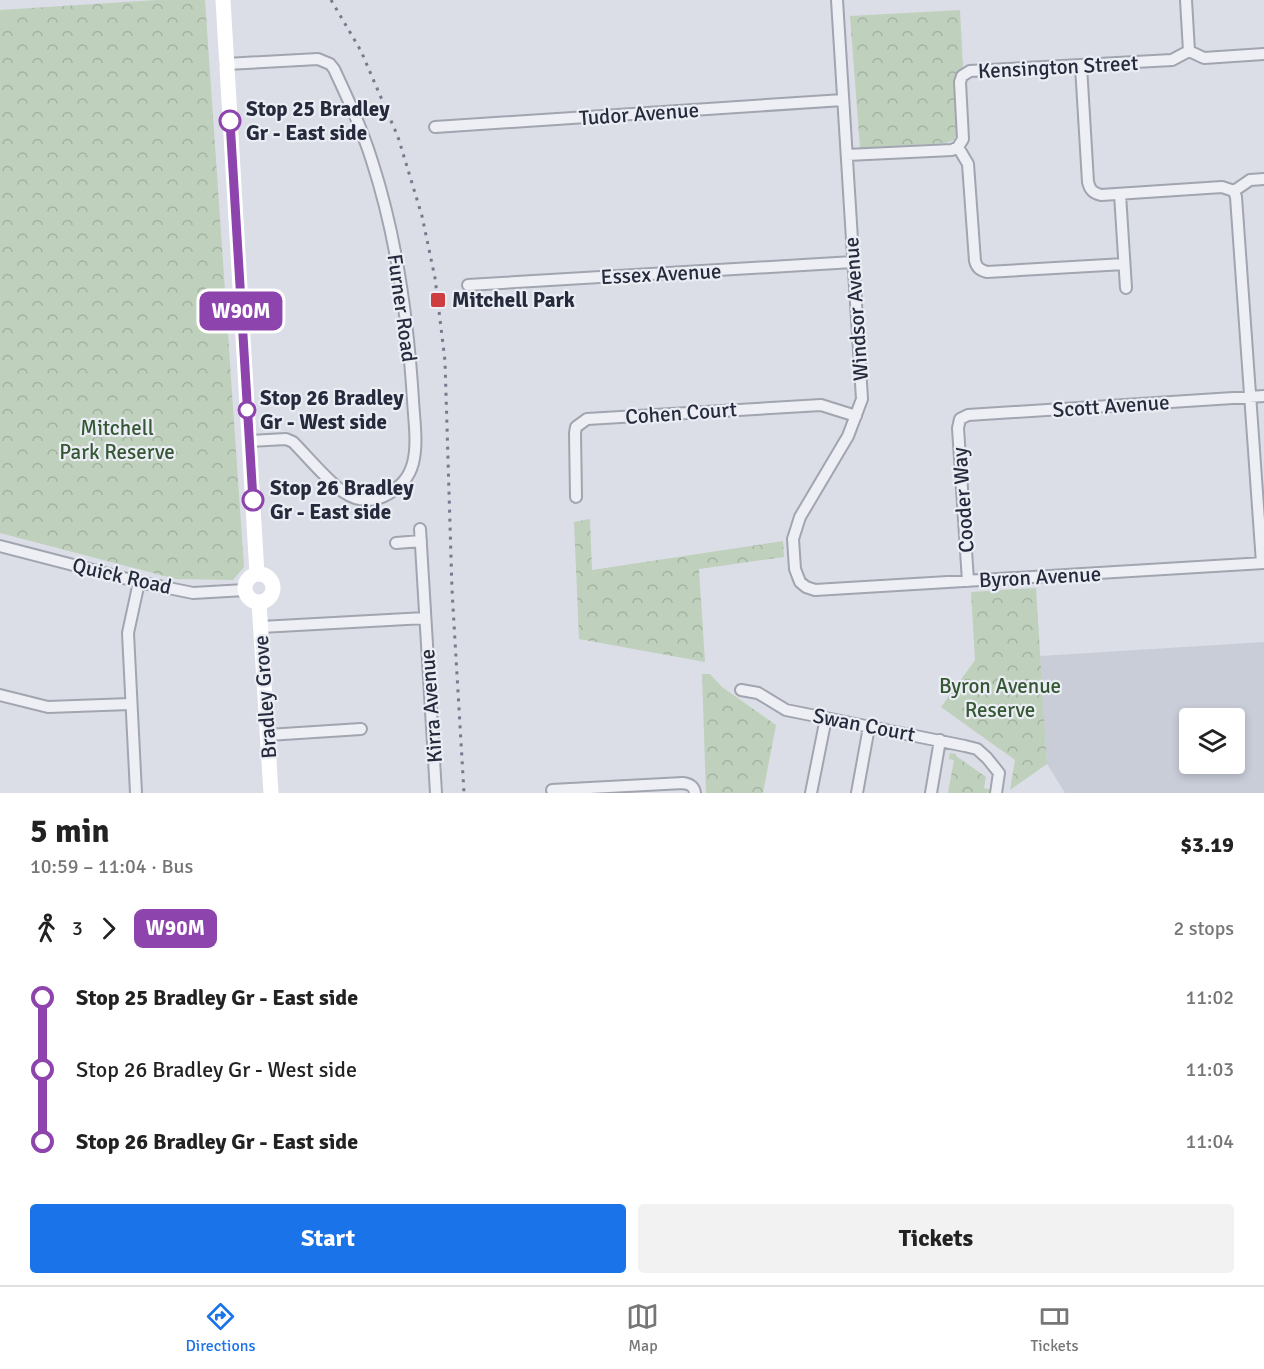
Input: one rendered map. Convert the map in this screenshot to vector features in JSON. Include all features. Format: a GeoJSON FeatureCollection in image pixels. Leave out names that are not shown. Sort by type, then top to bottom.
{"type":"FeatureCollection","features":[{"type":"Feature","properties":{"kind":"street"},"geometry":{"type":"LineString","coordinates":[[223,0],[257,574]]}},
{"type":"Feature","properties":{"kind":"street","name":"Windsor Avenue"},"geometry":{"type":"LineString","coordinates":[[815,590],[800,582],[795,569],[793,539],[800,517],[848,436],[862,399],[837,0]]}},
{"type":"Feature","properties":{"kind":"street"},"geometry":{"type":"LineString","coordinates":[[1185,0],[1190,51],[1204,58],[1264,54]]}},
{"type":"Feature","properties":{"kind":"street","name":"Kensington Street"},"geometry":{"type":"LineString","coordinates":[[958,147],[963,139],[960,82],[962,76],[970,71],[1172,60],[1190,51]]}},
{"type":"Feature","properties":{"kind":"street","name":"Furner Road"},"geometry":{"type":"LineString","coordinates":[[226,64],[318,59],[330,64],[334,69],[357,119],[373,163],[401,280],[411,365],[416,450],[406,479],[382,498],[368,500],[356,499],[344,493],[293,442],[286,439],[249,441]]}},
{"type":"Feature","properties":{"kind":"street"},"geometry":{"type":"LineString","coordinates":[[1081,66],[1088,182],[1095,194],[1222,187],[1234,191]]}},
{"type":"Feature","properties":{"kind":"street","name":"Tudor Avenue"},"geometry":{"type":"LineString","coordinates":[[435,127],[843,100]]}},
{"type":"Feature","properties":{"kind":"street"},"geometry":{"type":"LineString","coordinates":[[847,156],[952,150],[958,147],[968,164],[975,261],[976,267],[980,270],[987,272],[1124,264]]}},
{"type":"Feature","properties":{"kind":"street"},"geometry":{"type":"LineString","coordinates":[[1234,191],[1250,180],[1264,179]]}},
{"type":"Feature","properties":{"kind":"street"},"geometry":{"type":"LineString","coordinates":[[1234,191],[1263,563]]}},
{"type":"Feature","properties":{"kind":"street"},"geometry":{"type":"LineString","coordinates":[[1120,194],[1126,288]]}},
{"type":"Feature","properties":{"kind":"street","name":"Essex Avenue"},"geometry":{"type":"LineString","coordinates":[[468,285],[854,262]]}},
{"type":"Feature","properties":{"kind":"street","name":"Scott Avenue"},"geometry":{"type":"LineString","coordinates":[[960,419],[968,415],[1264,396]]}},
{"type":"Feature","properties":{"kind":"street","name":"Cohen Court"},"geometry":{"type":"LineString","coordinates":[[576,497],[575,433],[580,422],[587,419],[821,405],[856,416]]}},
{"type":"Feature","properties":{"kind":"street","name":"Cooder Way"},"geometry":{"type":"LineString","coordinates":[[960,419],[958,428],[968,581]]}},
{"type":"Feature","properties":{"kind":"street","name":"Kirra Avenue"},"geometry":{"type":"LineString","coordinates":[[420,529],[436,793]]}},
{"type":"Feature","properties":{"kind":"street"},"geometry":{"type":"LineString","coordinates":[[396,543],[421,542]]}},
{"type":"Feature","properties":{"kind":"street","name":"Quick Road"},"geometry":{"type":"LineString","coordinates":[[0,546],[139,582],[193,593],[245,590]]}},
{"type":"Feature","properties":{"kind":"street","name":"Byron Avenue"},"geometry":{"type":"LineString","coordinates":[[815,590],[1263,563]]}},
{"type":"Feature","properties":{"kind":"street"},"geometry":{"type":"LineString","coordinates":[[257,574],[267,576],[273,585],[271,595],[260,602],[248,597],[245,590],[247,580],[257,574]]}},
{"type":"Feature","properties":{"kind":"street"},"geometry":{"type":"LineString","coordinates":[[136,793],[128,633],[139,582]]}},
{"type":"Feature","properties":{"kind":"street","name":"Bradley Grove"},"geometry":{"type":"LineString","coordinates":[[260,602],[271,793]]}},
{"type":"Feature","properties":{"kind":"street","name":"Kirra Avenue"},"geometry":{"type":"LineString","coordinates":[[261,627],[425,618]]}},
{"type":"Feature","properties":{"kind":"street","name":"Swan Court"},"geometry":{"type":"LineString","coordinates":[[741,690],[758,693],[786,710],[977,749],[999,773],[996,793]]}},
{"type":"Feature","properties":{"kind":"street"},"geometry":{"type":"LineString","coordinates":[[0,695],[48,707],[130,704]]}},
{"type":"Feature","properties":{"kind":"street"},"geometry":{"type":"LineString","coordinates":[[811,793],[826,718]]}},
{"type":"Feature","properties":{"kind":"street"},"geometry":{"type":"LineString","coordinates":[[856,793],[869,727]]}},
{"type":"Feature","properties":{"kind":"street"},"geometry":{"type":"LineString","coordinates":[[268,735],[361,729]]}},
{"type":"Feature","properties":{"kind":"street"},"geometry":{"type":"LineString","coordinates":[[932,793],[940,740]]}},
{"type":"Feature","properties":{"kind":"street"},"geometry":{"type":"LineString","coordinates":[[552,790],[635,789],[683,783],[690,784],[695,793]]}},
{"type":"Feature","properties":{"kind":"shaded area"},"geometry":{"type":"Polygon","coordinates":[[[1264,642],[1264,793],[1065,793],[1047,764],[1040,656],[1264,642]]]}},
{"type":"Feature","properties":{"kind":"green space","name":"Mitchell Park Reserve"},"geometry":{"type":"Polygon","coordinates":[[[157,0],[205,0],[244,567],[233,580],[176,579],[0,533],[0,10],[157,0]]]}},
{"type":"Feature","properties":{"kind":"green space"},"geometry":{"type":"Polygon","coordinates":[[[960,10],[963,68],[955,78],[958,131],[954,140],[946,143],[860,148],[850,16],[960,10]]]}},
{"type":"Feature","properties":{"kind":"green space"},"geometry":{"type":"Polygon","coordinates":[[[590,519],[592,570],[783,541],[784,557],[699,569],[705,662],[579,639],[574,522],[590,519]]]}},
{"type":"Feature","properties":{"kind":"green space","name":"Byron Avenue Reserve"},"geometry":{"type":"Polygon","coordinates":[[[1036,588],[1047,764],[1010,790],[1015,760],[941,707],[975,660],[971,592],[1036,588]]]}},
{"type":"Feature","properties":{"kind":"green space"},"geometry":{"type":"Polygon","coordinates":[[[702,674],[710,674],[722,687],[776,725],[763,793],[706,793],[702,674]]]}},
{"type":"Feature","properties":{"kind":"green space"},"geometry":{"type":"Polygon","coordinates":[[[950,753],[956,754],[986,777],[984,788],[992,790],[991,793],[948,793],[954,760],[949,759],[950,753]]]}},
{"type":"Feature","properties":{"kind":"railway"},"geometry":{"type":"LineString","coordinates":[[331,0],[361,51],[398,137],[422,216],[435,278],[445,361],[452,590],[464,793]]}},
{"type":"Feature","properties":{"kind":"bus line","name":"W90M"},"geometry":{"type":"LineString","coordinates":[[230,121],[253,500]]}},
{"type":"Feature","properties":{"kind":"place","name":"Stop 25 Bradley Gr - East side"},"geometry":{"type":"Point","coordinates":[230,121]}},
{"type":"Feature","properties":{"kind":"place","name":"Mitchell Park"},"geometry":{"type":"Point","coordinates":[438,300]}},
{"type":"Feature","properties":{"kind":"place","name":"Stop 26 Bradley Gr - West side"},"geometry":{"type":"Point","coordinates":[247,410]}},
{"type":"Feature","properties":{"kind":"place","name":"Stop 26 Bradley Gr - East side"},"geometry":{"type":"Point","coordinates":[253,500]}}]}
